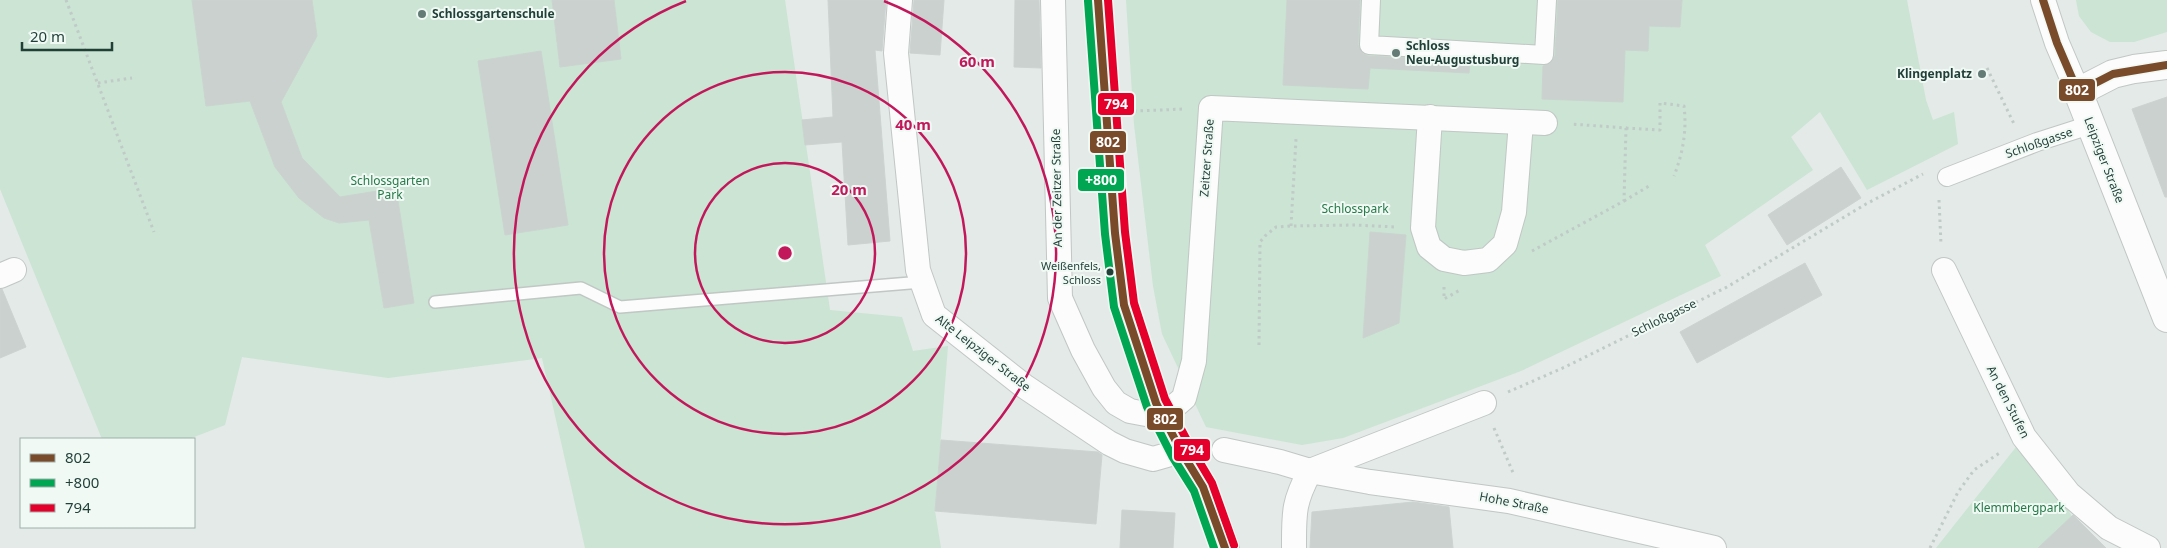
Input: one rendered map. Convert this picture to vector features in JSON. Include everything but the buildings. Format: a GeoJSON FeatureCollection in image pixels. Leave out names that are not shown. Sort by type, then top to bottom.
{"type":"FeatureCollection","features":[{"type":"Feature","properties":{"kind":"main road"},"geometry":{"type":"LineString","coordinates":[[1098,0],[1115,232],[1124,305],[1140,359],[1162,418],[1203,487],[1225,548]]}},
{"type":"Feature","properties":{"kind":"main road"},"geometry":{"type":"LineString","coordinates":[[2078,92],[2112,74],[2167,65]]}},
{"type":"Feature","properties":{"kind":"main road","name":"Leipziger Straße"},"geometry":{"type":"LineString","coordinates":[[2078,92],[2167,318]]}},
{"type":"Feature","properties":{"kind":"street","name":"Alte Leipziger Straße"},"geometry":{"type":"LineString","coordinates":[[900,0],[896,53],[918,270],[934,315],[1024,386],[1109,443],[1125,451],[1153,459],[1181,451]]}},
{"type":"Feature","properties":{"kind":"street","name":"An der Zeitzer Straße"},"geometry":{"type":"LineString","coordinates":[[1054,0],[1060,298],[1083,350],[1104,388],[1116,403],[1130,412],[1162,418]]}},
{"type":"Feature","properties":{"kind":"street"},"geometry":{"type":"LineString","coordinates":[[1371,0],[1369,45],[1544,55],[1547,0]]}},
{"type":"Feature","properties":{"kind":"street","name":"Leipziger Straße"},"geometry":{"type":"LineString","coordinates":[[2043,0],[2057,43],[2078,92]]}},
{"type":"Feature","properties":{"kind":"street","name":"Zeitzer Straße"},"geometry":{"type":"LineString","coordinates":[[1162,418],[1184,398],[1194,361],[1210,108],[1430,116],[1545,123]]}},
{"type":"Feature","properties":{"kind":"street"},"geometry":{"type":"LineString","coordinates":[[1430,116],[1424,228],[1429,247],[1444,259],[1464,263],[1488,260],[1505,244],[1514,212],[1521,122]]}},
{"type":"Feature","properties":{"kind":"street","name":"Schloßgasse"},"geometry":{"type":"LineString","coordinates":[[1947,177],[2024,147],[2090,125]]}},
{"type":"Feature","properties":{"kind":"street","name":"An den Stufen"},"geometry":{"type":"LineString","coordinates":[[1944,270],[2024,437],[2069,494],[2109,528],[2148,548]]}},
{"type":"Feature","properties":{"kind":"street"},"geometry":{"type":"LineString","coordinates":[[1224,450],[1280,462],[1310,471],[1484,402]]}},
{"type":"Feature","properties":{"kind":"street"},"geometry":{"type":"LineString","coordinates":[[1294,548],[1294,512],[1298,494],[1310,471]]}},
{"type":"Feature","properties":{"kind":"street","name":"Hohe Straße"},"geometry":{"type":"LineString","coordinates":[[1310,471],[1370,482],[1509,501],[1714,548]]}},
{"type":"Feature","properties":{"kind":"lane"},"geometry":{"type":"LineString","coordinates":[[435,302],[581,288],[620,307],[922,282]]}},
{"type":"Feature","properties":{"kind":"path"},"geometry":{"type":"LineString","coordinates":[[66,0],[154,232]]}},
{"type":"Feature","properties":{"kind":"path"},"geometry":{"type":"LineString","coordinates":[[1987,68],[2024,147]]}},
{"type":"Feature","properties":{"kind":"path"},"geometry":{"type":"LineString","coordinates":[[98,83],[132,78]]}},
{"type":"Feature","properties":{"kind":"path"},"geometry":{"type":"LineString","coordinates":[[1545,123],[1660,130],[1660,103],[1684,106],[1686,124],[1683,149],[1674,176]]}},
{"type":"Feature","properties":{"kind":"path"},"geometry":{"type":"LineString","coordinates":[[1140,112],[1210,108]]}},
{"type":"Feature","properties":{"kind":"path"},"geometry":{"type":"LineString","coordinates":[[1624,201],[1626,128]]}},
{"type":"Feature","properties":{"kind":"path"},"geometry":{"type":"LineString","coordinates":[[1291,226],[1296,142]]}},
{"type":"Feature","properties":{"kind":"path","name":"Schloßgasse"},"geometry":{"type":"LineString","coordinates":[[1484,402],[1565,367],[1727,287],[1866,204],[1928,172],[1947,177]]}},
{"type":"Feature","properties":{"kind":"path"},"geometry":{"type":"LineString","coordinates":[[1944,270],[1938,198],[1947,177]]}},
{"type":"Feature","properties":{"kind":"path"},"geometry":{"type":"LineString","coordinates":[[1530,252],[1649,186]]}},
{"type":"Feature","properties":{"kind":"path"},"geometry":{"type":"LineString","coordinates":[[1259,345],[1260,242],[1276,227],[1355,225],[1424,228]]}},
{"type":"Feature","properties":{"kind":"path"},"geometry":{"type":"LineString","coordinates":[[1444,259],[1444,299],[1461,290]]}},
{"type":"Feature","properties":{"kind":"path"},"geometry":{"type":"LineString","coordinates":[[1484,402],[1515,478],[1509,501]]}},
{"type":"Feature","properties":{"kind":"path"},"geometry":{"type":"LineString","coordinates":[[1930,548],[1958,492],[1974,470],[2024,437]]}},
{"type":"Feature","properties":{"kind":"green space","name":"Schlossgarten Park"},"geometry":{"type":"Polygon","coordinates":[[[0,0],[785,0],[830,310],[902,317],[913,351],[948,346],[935,511],[941,548],[585,548],[542,358],[388,378],[242,357],[225,425],[192,438],[102,438],[0,189],[0,0]]]}},
{"type":"Feature","properties":{"kind":"green space","name":"Schlosspark"},"geometry":{"type":"Polygon","coordinates":[[[1126,0],[1907,0],[1926,100],[1933,120],[1954,112],[1958,144],[1867,190],[1820,112],[1791,137],[1813,170],[1705,245],[1721,276],[1521,371],[1343,438],[1302,445],[1206,427],[1162,334],[1153,286],[1134,124],[1126,0]]]}},
{"type":"Feature","properties":{"kind":"green space"},"geometry":{"type":"Polygon","coordinates":[[[2076,0],[2167,0],[2167,32],[2134,42],[2110,42],[2091,32],[2079,16],[2076,0]]]}},
{"type":"Feature","properties":{"kind":"green space","name":"Klemmbergpark"},"geometry":{"type":"Polygon","coordinates":[[[2024,437],[2091,548],[1936,548],[2024,437]]]}},
{"type":"Feature","properties":{"kind":"transit line","name":"802"},"geometry":{"type":"LineString","coordinates":[[1098,0],[1115,233],[1124,305],[1156,403],[1181,451],[1203,487],[1225,548]]}},
{"type":"Feature","properties":{"kind":"transit line","name":"794"},"geometry":{"type":"LineString","coordinates":[[1108,0],[1125,232],[1134,303],[1165,399],[1212,483],[1234,545]]}},
{"type":"Feature","properties":{"kind":"transit line","name":"802"},"geometry":{"type":"LineString","coordinates":[[2043,0],[2057,43],[2078,92],[2113,74],[2167,65]]}},
{"type":"Feature","properties":{"kind":"transit line","name":"+800"},"geometry":{"type":"LineString","coordinates":[[1088,1],[1105,234],[1114,307],[1147,407],[1172,456],[1194,491],[1214,548]]}},
{"type":"Feature","properties":{"kind":"place","name":"Schlossgartenschule"},"geometry":{"type":"Point","coordinates":[422,14]}},
{"type":"Feature","properties":{"kind":"place","name":"Schloss Neu-Augustusburg"},"geometry":{"type":"Point","coordinates":[1396,53]}},
{"type":"Feature","properties":{"kind":"place","name":"Klingenplatz"},"geometry":{"type":"Point","coordinates":[1982,74]}},
{"type":"Feature","properties":{"kind":"place","name":"Weißenfels, Schloss"},"geometry":{"type":"Point","coordinates":[1110,272]}}]}
